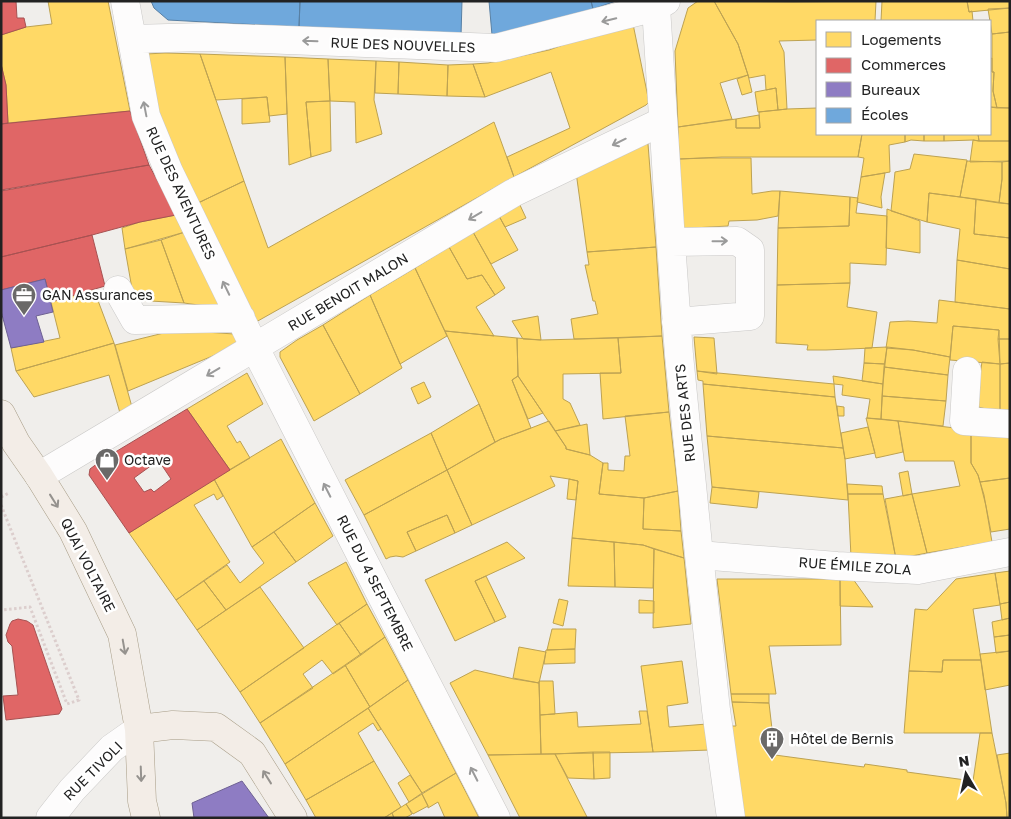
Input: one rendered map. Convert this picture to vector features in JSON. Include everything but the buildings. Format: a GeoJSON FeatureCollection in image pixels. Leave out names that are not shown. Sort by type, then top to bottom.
{"type":"FeatureCollection","features":[{"type":"Feature","properties":{"kind":"main road","name":"QUAI VOLTAIRE"},"geometry":{"type":"LineString","coordinates":[[1,414],[16,443],[73,531],[122,634],[139,729],[142,802],[146,818]]}},
{"type":"Feature","properties":{"kind":"main road"},"geometry":{"type":"LineString","coordinates":[[139,729],[173,725],[216,727],[252,753],[293,818]]}},
{"type":"Feature","properties":{"kind":"street","name":"RUE DES AVENTURES"},"geometry":{"type":"LineString","coordinates":[[125,1],[146,116],[169,172],[255,348]]}},
{"type":"Feature","properties":{"kind":"street","name":"RUE DES NOUVELLES"},"geometry":{"type":"LineString","coordinates":[[132,39],[205,38],[496,48],[661,4]]}},
{"type":"Feature","properties":{"kind":"street","name":"RUE DES ARTS"},"geometry":{"type":"LineString","coordinates":[[661,4],[663,120],[676,322],[716,710],[731,818]]}},
{"type":"Feature","properties":{"kind":"street","name":"RUE BENOIT MALON"},"geometry":{"type":"LineString","coordinates":[[39,476],[513,192],[663,120]]}},
{"type":"Feature","properties":{"kind":"street"},"geometry":{"type":"LineString","coordinates":[[671,242],[737,241],[750,250],[750,316],[676,322]]}},
{"type":"Feature","properties":{"kind":"street"},"geometry":{"type":"LineString","coordinates":[[118,290],[135,320],[241,318]]}},
{"type":"Feature","properties":{"kind":"street","name":"RUE DU 4 SEPTEMBRE"},"geometry":{"type":"LineString","coordinates":[[255,348],[496,818]]}},
{"type":"Feature","properties":{"kind":"street"},"geometry":{"type":"LineString","coordinates":[[967,371],[964,421],[1010,424]]}},
{"type":"Feature","properties":{"kind":"street","name":"RUE ÉMILE ZOLA"},"geometry":{"type":"LineString","coordinates":[[699,555],[836,566],[918,570],[1010,552]]}},
{"type":"Feature","properties":{"kind":"street","name":"RUE TIVOLI"},"geometry":{"type":"LineString","coordinates":[[50,818],[72,790],[112,748],[139,729]]}},
{"type":"Feature","properties":{"kind":"path"},"geometry":{"type":"LineString","coordinates":[[1,505],[79,700],[67,704],[30,607],[1,610]]}},
{"type":"Feature","properties":{"kind":"place","name":"GAN Assurances"},"geometry":{"type":"Point","coordinates":[24,316]}},
{"type":"Feature","properties":{"kind":"place","name":"Octave"},"geometry":{"type":"Point","coordinates":[107,481]}},
{"type":"Feature","properties":{"kind":"place","name":"Hôtel de Bernis"},"geometry":{"type":"Point","coordinates":[772,760]}}]}
